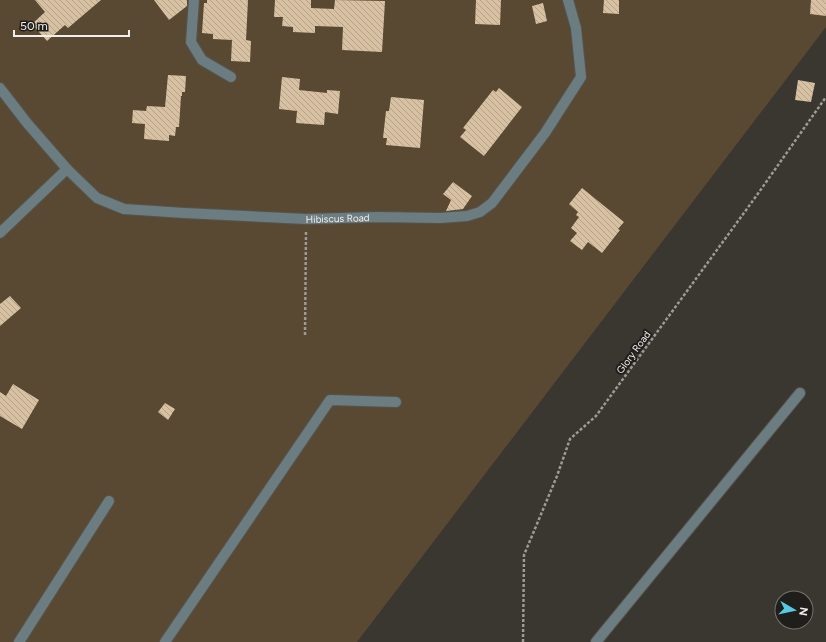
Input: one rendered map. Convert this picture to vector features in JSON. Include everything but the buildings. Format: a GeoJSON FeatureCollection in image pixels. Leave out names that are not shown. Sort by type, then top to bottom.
{"type":"FeatureCollection","features":[{"type":"Feature","properties":{"kind":"street"},"geometry":{"type":"LineString","coordinates":[[194,0],[191,42],[202,60],[232,77]]}},
{"type":"Feature","properties":{"kind":"street","name":"Hibiscus Road"},"geometry":{"type":"LineString","coordinates":[[0,88],[27,123],[67,169],[97,198],[124,209],[306,219],[377,217],[440,218],[467,216],[480,212],[492,203],[545,133],[581,77],[576,28],[568,0]]}},
{"type":"Feature","properties":{"kind":"street"},"geometry":{"type":"LineString","coordinates":[[0,233],[67,169]]}},
{"type":"Feature","properties":{"kind":"street"},"geometry":{"type":"LineString","coordinates":[[596,642],[800,393]]}},
{"type":"Feature","properties":{"kind":"street"},"geometry":{"type":"LineString","coordinates":[[165,642],[330,400],[396,402]]}},
{"type":"Feature","properties":{"kind":"street"},"geometry":{"type":"LineString","coordinates":[[18,642],[109,501]]}},
{"type":"Feature","properties":{"kind":"path","name":"Glory Road"},"geometry":{"type":"LineString","coordinates":[[523,642],[524,555],[557,476],[570,439],[596,416],[757,195],[826,97]]}},
{"type":"Feature","properties":{"kind":"path"},"geometry":{"type":"LineString","coordinates":[[305,335],[306,219]]}},
{"type":"Feature","properties":{"kind":"shaded area"},"geometry":{"type":"Polygon","coordinates":[[[0,0],[826,0],[826,27],[357,642],[0,642],[0,0]]]}}]}
